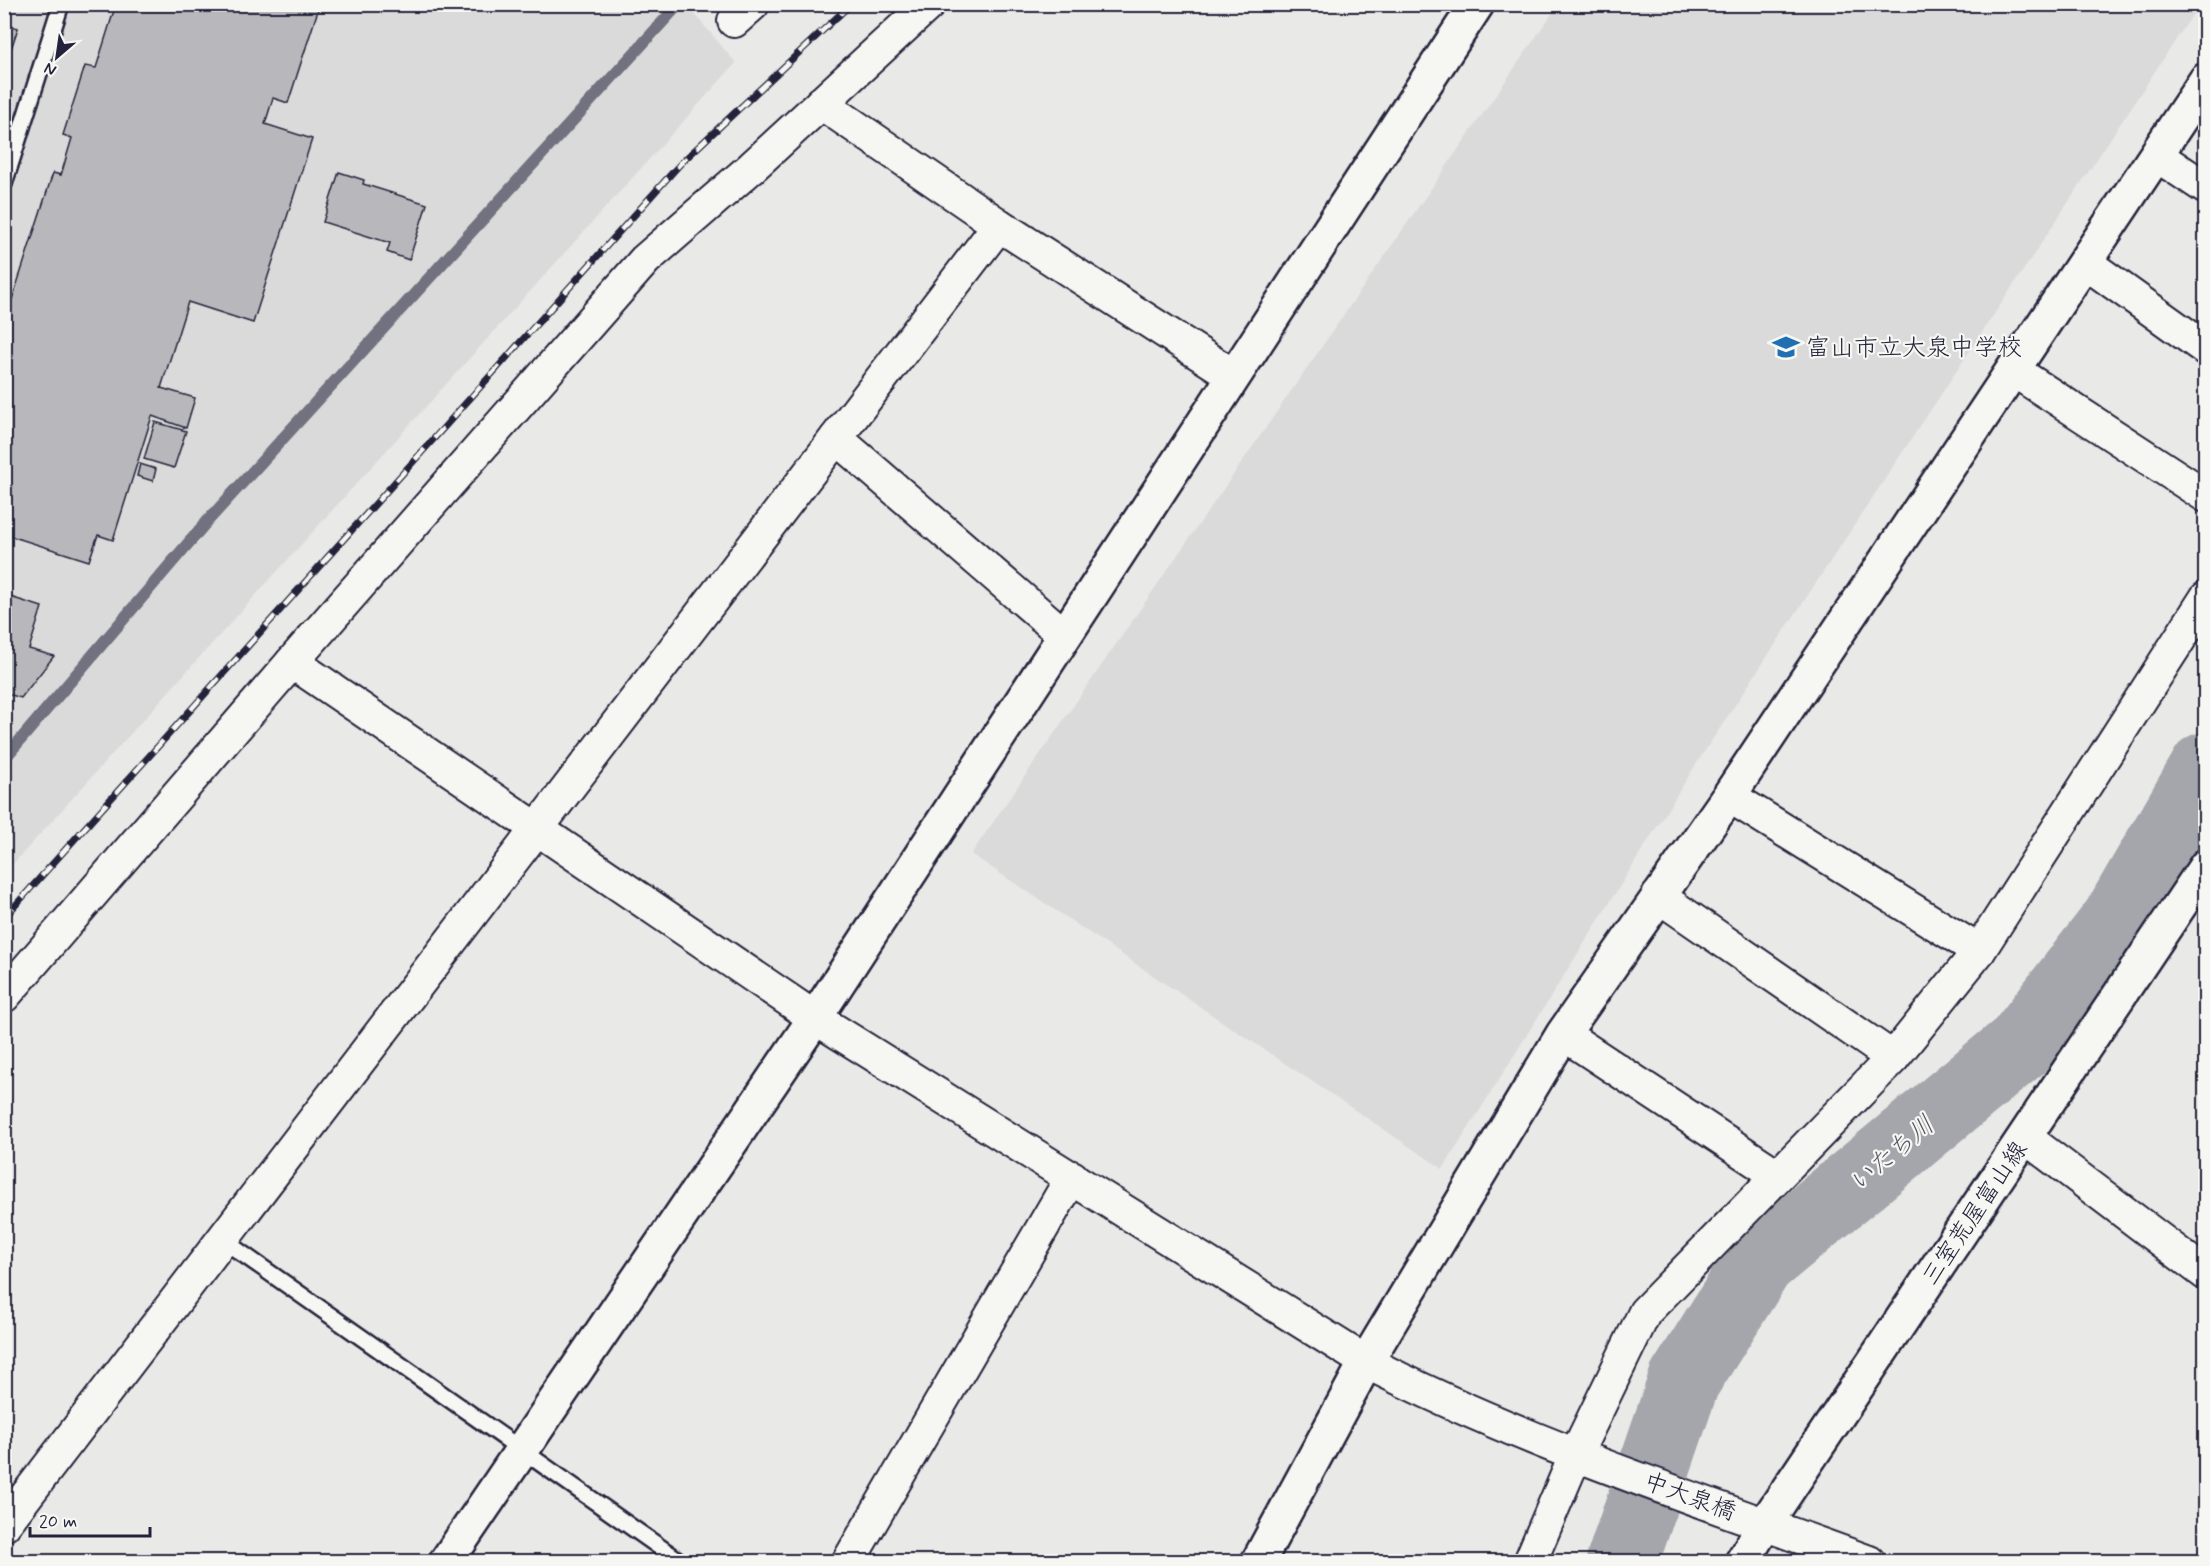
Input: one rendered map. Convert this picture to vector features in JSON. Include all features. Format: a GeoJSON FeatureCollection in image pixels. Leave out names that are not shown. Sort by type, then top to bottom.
{"type":"FeatureCollection","features":[{"type":"Feature","properties":{"kind":"street"},"geometry":{"type":"LineString","coordinates":[[4,996],[292,662],[645,260],[821,104],[929,4]]}},
{"type":"Feature","properties":{"kind":"street"},"geometry":{"type":"LineString","coordinates":[[446,1562],[815,1018],[1477,4]]}},
{"type":"Feature","properties":{"kind":"street"},"geometry":{"type":"LineString","coordinates":[[1258,1562],[1366,1362],[1563,1034],[1729,796],[2086,263],[2205,80]]}},
{"type":"Feature","properties":{"kind":"street"},"geometry":{"type":"LineString","coordinates":[[821,104],[999,225],[1234,376]]}},
{"type":"Feature","properties":{"kind":"street"},"geometry":{"type":"LineString","coordinates":[[2156,155],[2205,188]]}},
{"type":"Feature","properties":{"kind":"street"},"geometry":{"type":"LineString","coordinates":[[4,1525],[999,225]]}},
{"type":"Feature","properties":{"kind":"street"},"geometry":{"type":"LineString","coordinates":[[2086,263],[2205,348]]}},
{"type":"Feature","properties":{"kind":"street"},"geometry":{"type":"LineString","coordinates":[[2013,370],[2205,496]]}},
{"type":"Feature","properties":{"kind":"street"},"geometry":{"type":"LineString","coordinates":[[836,438],[1064,635]]}},
{"type":"Feature","properties":{"kind":"street"},"geometry":{"type":"LineString","coordinates":[[1530,1562],[1576,1454],[1645,1312],[1893,1058],[1979,951],[2205,598]]}},
{"type":"Feature","properties":{"kind":"street","name":"中大泉橋"},"geometry":{"type":"LineString","coordinates":[[292,662],[815,1018],[1366,1362],[1405,1382],[1576,1454],[1869,1562]]}},
{"type":"Feature","properties":{"kind":"street"},"geometry":{"type":"LineString","coordinates":[[1729,796],[1979,951]]}},
{"type":"Feature","properties":{"kind":"street","name":"三室荒屋富山線"},"geometry":{"type":"LineString","coordinates":[[1742,1562],[1765,1524],[2205,866]]}},
{"type":"Feature","properties":{"kind":"street"},"geometry":{"type":"LineString","coordinates":[[1658,896],[1893,1058]]}},
{"type":"Feature","properties":{"kind":"street"},"geometry":{"type":"LineString","coordinates":[[1563,1034],[1777,1175]]}},
{"type":"Feature","properties":{"kind":"street"},"geometry":{"type":"LineString","coordinates":[[2025,1137],[2205,1274]]}},
{"type":"Feature","properties":{"kind":"street"},"geometry":{"type":"LineString","coordinates":[[848,1562],[1072,1177]]}},
{"type":"Feature","properties":{"kind":"lane"},"geometry":{"type":"LineString","coordinates":[[4,184],[61,4]]}},
{"type":"Feature","properties":{"kind":"lane"},"geometry":{"type":"LineString","coordinates":[[223,1240],[681,1562]]}},
{"type":"Feature","properties":{"kind":"shaded area"},"geometry":{"type":"Polygon","coordinates":[[[5,5],[687,5],[736,63],[5,873],[5,5]]]}},
{"type":"Feature","properties":{"kind":"shaded area"},"geometry":{"type":"Polygon","coordinates":[[[1558,5],[2199,5],[1698,761],[1443,1169],[971,854],[1558,5]]]}},
{"type":"Feature","properties":{"kind":"building"},"geometry":{"type":"Polygon","coordinates":[[[116,4],[320,4],[288,103],[273,98],[265,124],[312,139],[253,323],[188,302],[161,388],[195,398],[186,428],[152,416],[113,540],[98,535],[89,561],[4,534],[4,324],[53,173],[61,175],[72,138],[63,135],[85,66],[96,68],[116,4]]]}},
{"type":"Feature","properties":{"kind":"building"},"geometry":{"type":"Polygon","coordinates":[[[4,24],[18,28],[4,70],[4,24]]]}},
{"type":"Feature","properties":{"kind":"building"},"geometry":{"type":"Polygon","coordinates":[[[339,172],[364,180],[363,184],[427,204],[409,260],[387,252],[390,243],[323,222],[339,172]]]}},
{"type":"Feature","properties":{"kind":"building"},"geometry":{"type":"Polygon","coordinates":[[[155,422],[186,431],[174,468],[144,459],[155,422]]]}},
{"type":"Feature","properties":{"kind":"building"},"geometry":{"type":"Polygon","coordinates":[[[140,464],[156,469],[153,481],[137,476],[140,464]]]}},
{"type":"Feature","properties":{"kind":"building"},"geometry":{"type":"Polygon","coordinates":[[[4,595],[42,607],[29,649],[54,656],[21,698],[8,694],[4,704],[4,595]]]}},
{"type":"Feature","properties":{"kind":"waterway"},"geometry":{"type":"LineString","coordinates":[[4,759],[203,526],[679,4]]}},
{"type":"Feature","properties":{"kind":"waterway","name":"いたち川"},"geometry":{"type":"LineString","coordinates":[[1622,1562],[1684,1381],[1759,1262],[2021,1045],[2117,921],[2206,768]]}},
{"type":"Feature","properties":{"kind":"railway"},"geometry":{"type":"LineString","coordinates":[[4,918],[681,163],[851,4]]}},
{"type":"Feature","properties":{"kind":"place","name":"富山市立大泉中学校"},"geometry":{"type":"Point","coordinates":[1786,347]}}]}
